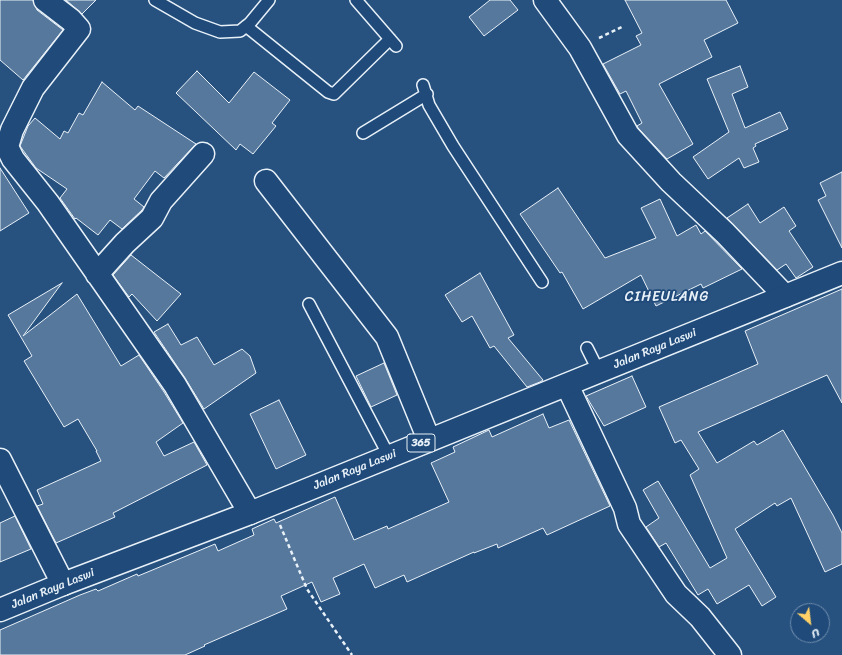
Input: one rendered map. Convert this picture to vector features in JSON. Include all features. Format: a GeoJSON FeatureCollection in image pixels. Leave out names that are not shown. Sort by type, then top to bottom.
{"type":"FeatureCollection","features":[{"type":"Feature","properties":{"kind":"street"},"geometry":{"type":"LineString","coordinates":[[45,0],[71,20],[79,29],[33,88],[12,130],[7,147],[13,159],[48,203],[175,384],[250,513]]}},
{"type":"Feature","properties":{"kind":"street"},"geometry":{"type":"LineString","coordinates":[[545,0],[580,48],[628,136],[671,182],[725,232],[785,296]]}},
{"type":"Feature","properties":{"kind":"street"},"geometry":{"type":"LineString","coordinates":[[97,274],[125,243],[152,218],[161,201],[203,154]]}},
{"type":"Feature","properties":{"kind":"street"},"geometry":{"type":"LineString","coordinates":[[266,181],[387,337],[429,440]]}},
{"type":"Feature","properties":{"kind":"street","name":"Jalan Raya Laswi"},"geometry":{"type":"LineString","coordinates":[[0,610],[62,584],[250,513],[842,273]]}},
{"type":"Feature","properties":{"kind":"street"},"geometry":{"type":"LineString","coordinates":[[567,385],[625,508],[629,524],[676,594],[700,616],[730,655]]}},
{"type":"Feature","properties":{"kind":"street"},"geometry":{"type":"LineString","coordinates":[[0,462],[62,584]]}},
{"type":"Feature","properties":{"kind":"lane"},"geometry":{"type":"LineString","coordinates":[[155,0],[195,23],[220,32],[240,31],[269,0]]}},
{"type":"Feature","properties":{"kind":"lane"},"geometry":{"type":"LineString","coordinates":[[246,26],[328,92],[334,94],[393,42],[356,0]]}},
{"type":"Feature","properties":{"kind":"lane"},"geometry":{"type":"LineString","coordinates":[[363,133],[425,90],[429,105],[542,282]]}},
{"type":"Feature","properties":{"kind":"lane"},"geometry":{"type":"LineString","coordinates":[[309,304],[389,456]]}},
{"type":"Feature","properties":{"kind":"lane"},"geometry":{"type":"LineString","coordinates":[[587,348],[599,372]]}},
{"type":"Feature","properties":{"kind":"path"},"geometry":{"type":"LineString","coordinates":[[580,48],[624,26]]}},
{"type":"Feature","properties":{"kind":"path"},"geometry":{"type":"LineString","coordinates":[[271,504],[307,589],[352,655]]}},
{"type":"Feature","properties":{"kind":"building"},"geometry":{"type":"Polygon","coordinates":[[[0,0],[33,0],[37,10],[63,30],[23,80],[0,60],[0,0]]]}},
{"type":"Feature","properties":{"kind":"building"},"geometry":{"type":"Polygon","coordinates":[[[66,0],[96,0],[82,14],[66,0]]]}},
{"type":"Feature","properties":{"kind":"building"},"geometry":{"type":"Polygon","coordinates":[[[490,0],[510,0],[518,10],[484,36],[469,17],[490,0]]]}},
{"type":"Feature","properties":{"kind":"building"},"geometry":{"type":"Polygon","coordinates":[[[625,0],[726,0],[738,23],[704,40],[712,57],[659,84],[693,144],[667,159],[638,128],[637,126],[642,123],[626,91],[620,94],[603,64],[641,45],[636,36],[642,33],[625,0]]]}},
{"type":"Feature","properties":{"kind":"building"},"geometry":{"type":"Polygon","coordinates":[[[740,66],[748,87],[732,94],[745,128],[780,112],[788,129],[755,144],[756,146],[753,148],[759,162],[744,168],[739,158],[708,179],[693,157],[729,132],[707,79],[740,66]]]}},
{"type":"Feature","properties":{"kind":"building"},"geometry":{"type":"Polygon","coordinates":[[[197,71],[229,103],[254,72],[290,100],[272,123],[276,126],[253,154],[240,144],[236,150],[176,93],[197,71]]]}},
{"type":"Feature","properties":{"kind":"building"},"geometry":{"type":"Polygon","coordinates":[[[102,82],[135,110],[138,106],[196,144],[164,178],[155,171],[134,199],[144,207],[122,229],[110,220],[98,235],[76,218],[75,219],[60,198],[67,189],[36,168],[20,146],[28,126],[35,118],[60,139],[64,131],[68,133],[79,113],[83,115],[102,82]]]}},
{"type":"Feature","properties":{"kind":"building"},"geometry":{"type":"Polygon","coordinates":[[[0,168],[29,213],[0,231],[0,168]]]}},
{"type":"Feature","properties":{"kind":"building"},"geometry":{"type":"Polygon","coordinates":[[[842,172],[842,248],[818,200],[826,196],[820,183],[842,172]]]}},
{"type":"Feature","properties":{"kind":"building"},"geometry":{"type":"Polygon","coordinates":[[[558,188],[605,258],[656,238],[641,208],[660,199],[677,236],[696,225],[701,234],[705,231],[742,269],[703,288],[701,284],[656,306],[641,275],[583,309],[562,272],[560,273],[520,214],[558,188]]]}},
{"type":"Feature","properties":{"kind":"building"},"geometry":{"type":"Polygon","coordinates":[[[748,204],[760,223],[784,207],[796,226],[789,231],[813,267],[796,278],[786,264],[777,270],[727,218],[748,204]]]}},
{"type":"Feature","properties":{"kind":"building"},"geometry":{"type":"Polygon","coordinates":[[[131,255],[181,294],[157,321],[132,294],[129,297],[113,275],[131,255]]]}},
{"type":"Feature","properties":{"kind":"building"},"geometry":{"type":"Polygon","coordinates":[[[480,273],[514,335],[508,338],[543,380],[540,382],[527,387],[494,346],[490,348],[472,316],[462,322],[445,295],[480,273]]]}},
{"type":"Feature","properties":{"kind":"building"},"geometry":{"type":"Polygon","coordinates":[[[62,283],[23,336],[77,294],[121,366],[139,355],[183,423],[156,442],[164,456],[194,442],[207,465],[113,513],[115,517],[56,543],[37,506],[43,504],[37,490],[101,461],[97,451],[78,419],[64,427],[24,361],[32,356],[8,315],[62,283]]]}},
{"type":"Feature","properties":{"kind":"building"},"geometry":{"type":"Polygon","coordinates":[[[842,289],[842,403],[827,375],[698,432],[717,463],[754,441],[757,445],[783,430],[842,533],[842,564],[825,572],[791,498],[777,506],[775,503],[735,529],[776,597],[762,606],[749,585],[717,604],[708,589],[698,595],[666,543],[659,547],[646,527],[659,518],[643,490],[658,481],[710,568],[727,558],[690,475],[699,469],[681,440],[675,443],[659,407],[758,364],[745,331],[842,289]]]}},
{"type":"Feature","properties":{"kind":"building"},"geometry":{"type":"Polygon","coordinates":[[[168,324],[181,345],[197,337],[214,365],[242,349],[250,356],[256,373],[204,409],[154,332],[168,324]]]}},
{"type":"Feature","properties":{"kind":"building"},"geometry":{"type":"Polygon","coordinates":[[[384,363],[397,395],[371,407],[356,376],[384,363]]]}},
{"type":"Feature","properties":{"kind":"building"},"geometry":{"type":"Polygon","coordinates":[[[632,376],[646,407],[604,426],[586,396],[632,376]]]}},
{"type":"Feature","properties":{"kind":"building"},"geometry":{"type":"Polygon","coordinates":[[[279,400],[306,455],[276,469],[250,414],[279,400]]]}},
{"type":"Feature","properties":{"kind":"building"},"geometry":{"type":"Polygon","coordinates":[[[543,414],[549,428],[569,420],[610,506],[547,535],[543,528],[498,548],[497,544],[474,552],[407,582],[404,575],[375,588],[364,564],[333,578],[340,594],[321,602],[312,582],[281,596],[287,609],[204,645],[205,646],[185,655],[0,655],[0,630],[80,595],[96,589],[98,591],[137,574],[138,576],[215,544],[218,551],[254,535],[252,529],[274,519],[276,523],[335,497],[354,540],[387,526],[388,529],[449,502],[431,463],[455,452],[453,447],[489,430],[492,437],[543,414]]]}},
{"type":"Feature","properties":{"kind":"building"},"geometry":{"type":"Polygon","coordinates":[[[15,516],[31,549],[0,562],[0,523],[15,516]]]}},
{"type":"Feature","properties":{"kind":"district","name":"CIHEULANG"},"geometry":{"type":"Point","coordinates":[667,297]}}]}
